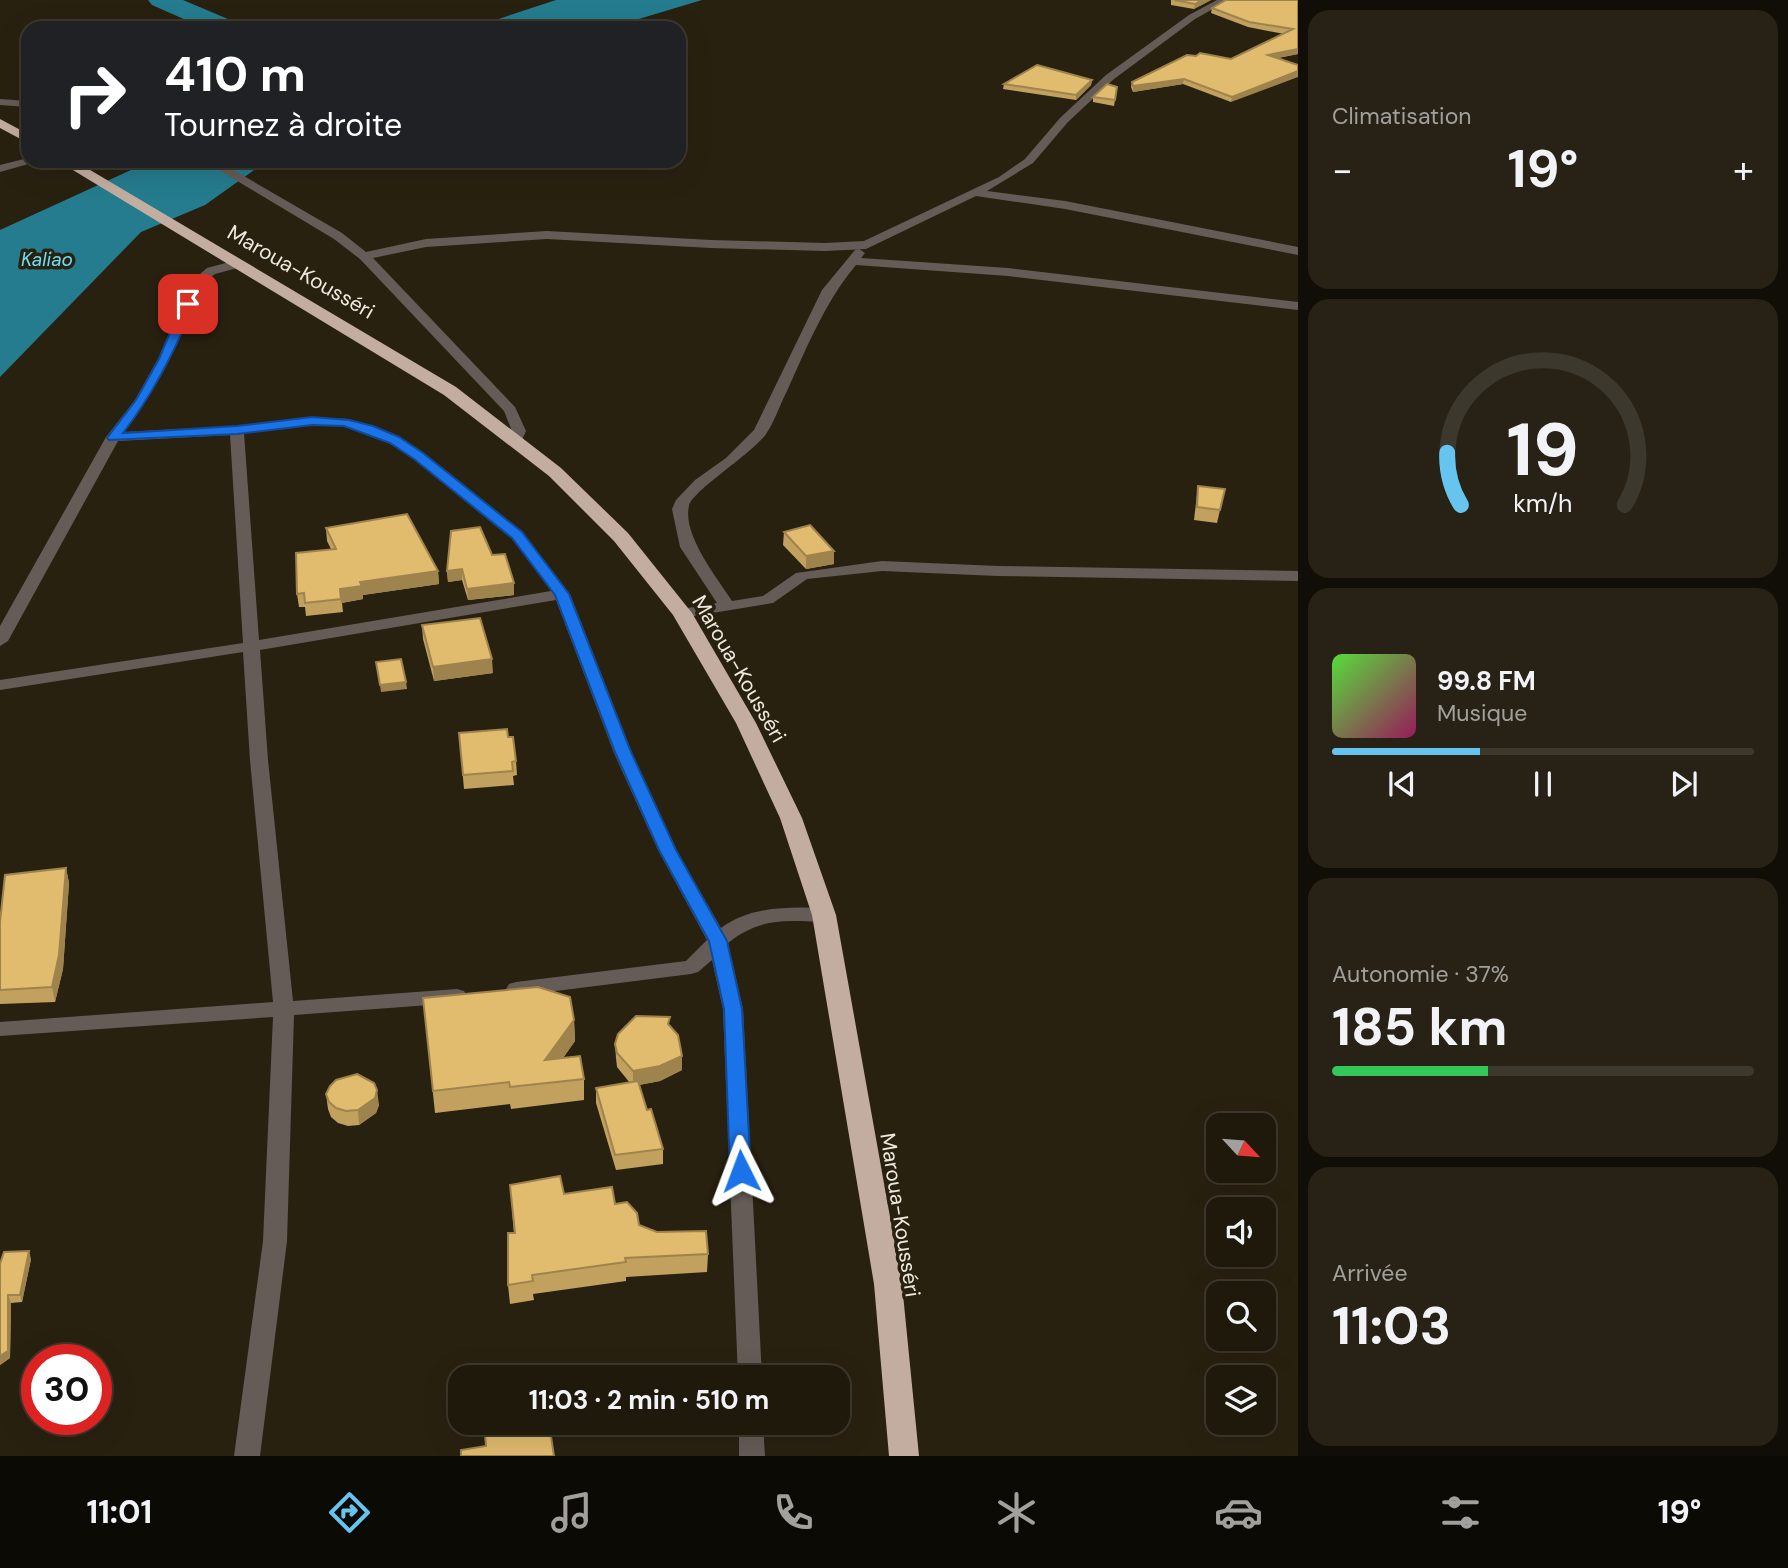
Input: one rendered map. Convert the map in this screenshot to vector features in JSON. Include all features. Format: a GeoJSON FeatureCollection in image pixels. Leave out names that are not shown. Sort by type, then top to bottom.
{"type":"FeatureCollection","features":[{"type":"Feature","properties":{"kind":"highway"},"geometry":{"type":"LineString","coordinates":[[0,123],[21,135]]}},
{"type":"Feature","properties":{"kind":"highway","name":"Maroua-Kousséri"},"geometry":{"type":"LineString","coordinates":[[77,168],[450,391],[555,472],[621,537],[682,613],[746,723],[785,806],[824,915],[888,1283],[904,1456]]}},
{"type":"Feature","properties":{"kind":"street"},"geometry":{"type":"LineString","coordinates":[[365,256],[426,243],[547,235],[711,244],[825,247],[866,244],[1003,179],[1029,161],[1063,120],[1110,78],[1192,17],[1224,0]]}},
{"type":"Feature","properties":{"kind":"street"},"geometry":{"type":"LineString","coordinates":[[0,102],[21,104]]}},
{"type":"Feature","properties":{"kind":"street"},"geometry":{"type":"LineString","coordinates":[[0,158],[14,166]]}},
{"type":"Feature","properties":{"kind":"street"},"geometry":{"type":"LineString","coordinates":[[0,169],[21,164]]}},
{"type":"Feature","properties":{"kind":"street"},"geometry":{"type":"LineString","coordinates":[[222,168],[338,236],[365,256],[449,342],[510,411],[519,430],[515,441]]}},
{"type":"Feature","properties":{"kind":"street"},"geometry":{"type":"LineString","coordinates":[[976,193],[1065,205],[1298,251]]}},
{"type":"Feature","properties":{"kind":"street"},"geometry":{"type":"LineString","coordinates":[[727,605],[688,547],[680,509],[684,500],[700,483],[731,461],[760,432],[828,290],[866,244]]}},
{"type":"Feature","properties":{"kind":"street"},"geometry":{"type":"LineString","coordinates":[[853,261],[1008,272],[1298,306]]}},
{"type":"Feature","properties":{"kind":"street"},"geometry":{"type":"LineString","coordinates":[[0,642],[113,438],[141,401],[165,359],[199,280],[211,271],[237,264]]}},
{"type":"Feature","properties":{"kind":"street"},"geometry":{"type":"LineString","coordinates":[[113,438],[237,430],[312,421],[344,422],[369,429],[394,440],[419,456],[517,535],[562,594],[628,765],[667,850],[718,941],[733,1009],[749,1365]]}},
{"type":"Feature","properties":{"kind":"street"},"geometry":{"type":"LineString","coordinates":[[237,430],[259,760],[284,1009],[275,1241],[247,1456]]}},
{"type":"Feature","properties":{"kind":"street"},"geometry":{"type":"LineString","coordinates":[[682,613],[767,600],[802,576],[815,572],[881,566],[998,571],[1298,576]]}},
{"type":"Feature","properties":{"kind":"street"},"geometry":{"type":"LineString","coordinates":[[0,685],[562,594]]}},
{"type":"Feature","properties":{"kind":"street"},"geometry":{"type":"LineString","coordinates":[[500,991],[691,967],[708,956],[718,941],[749,919],[780,913],[824,915]]}},
{"type":"Feature","properties":{"kind":"street"},"geometry":{"type":"LineString","coordinates":[[0,1029],[473,994]]}},
{"type":"Feature","properties":{"kind":"street"},"geometry":{"type":"LineString","coordinates":[[751,1435],[752,1456]]}},
{"type":"Feature","properties":{"kind":"water"},"geometry":{"type":"Polygon","coordinates":[[[556,0],[702,0],[632,21],[492,21],[556,0]]]}},
{"type":"Feature","properties":{"kind":"water","name":"Kaliao"},"geometry":{"type":"Polygon","coordinates":[[[257,168],[205,205],[141,232],[0,377],[0,230],[131,170],[257,168]]]}},
{"type":"Feature","properties":{"kind":"building"},"geometry":{"type":"Polygon","coordinates":[[[1174,0],[1202,0],[1195,4],[1174,0]]]}},
{"type":"Feature","properties":{"kind":"building"},"geometry":{"type":"Polygon","coordinates":[[[1226,0],[1298,0],[1298,49],[1268,55],[1298,65],[1298,71],[1232,97],[1184,79],[1133,86],[1132,82],[1187,55],[1196,56],[1200,53],[1231,59],[1293,29],[1249,22],[1212,8],[1226,0]]]}},
{"type":"Feature","properties":{"kind":"building"},"geometry":{"type":"Polygon","coordinates":[[[1037,65],[1092,80],[1076,95],[1004,84],[1037,65]]]}},
{"type":"Feature","properties":{"kind":"building"},"geometry":{"type":"Polygon","coordinates":[[[1107,84],[1117,87],[1115,100],[1093,97],[1107,84]]]}},
{"type":"Feature","properties":{"kind":"building"},"geometry":{"type":"Polygon","coordinates":[[[1198,486],[1225,489],[1220,510],[1197,507],[1198,486]]]}},
{"type":"Feature","properties":{"kind":"building"},"geometry":{"type":"Polygon","coordinates":[[[407,514],[438,571],[360,582],[362,586],[340,589],[341,599],[305,603],[304,593],[297,594],[296,553],[336,549],[326,528],[407,514]]]}},
{"type":"Feature","properties":{"kind":"building"},"geometry":{"type":"Polygon","coordinates":[[[810,525],[834,551],[806,556],[784,532],[810,525]]]}},
{"type":"Feature","properties":{"kind":"building"},"geometry":{"type":"Polygon","coordinates":[[[480,527],[492,555],[505,554],[514,583],[467,589],[462,569],[447,571],[451,531],[480,527]]]}},
{"type":"Feature","properties":{"kind":"building"},"geometry":{"type":"Polygon","coordinates":[[[480,618],[492,659],[433,667],[422,625],[480,618]]]}},
{"type":"Feature","properties":{"kind":"building"},"geometry":{"type":"Polygon","coordinates":[[[401,659],[406,682],[380,685],[376,662],[401,659]]]}},
{"type":"Feature","properties":{"kind":"building"},"geometry":{"type":"Polygon","coordinates":[[[507,729],[508,737],[513,737],[516,761],[512,762],[513,771],[463,775],[459,733],[507,729]]]}},
{"type":"Feature","properties":{"kind":"building"},"geometry":{"type":"Polygon","coordinates":[[[66,868],[59,955],[52,987],[0,990],[0,922],[5,875],[66,868]]]}},
{"type":"Feature","properties":{"kind":"building"},"geometry":{"type":"Polygon","coordinates":[[[538,987],[570,997],[574,1020],[545,1060],[580,1056],[584,1079],[510,1087],[509,1082],[433,1091],[423,998],[538,987]]]}},
{"type":"Feature","properties":{"kind":"building"},"geometry":{"type":"Polygon","coordinates":[[[636,1016],[670,1017],[668,1024],[678,1035],[682,1056],[660,1066],[633,1071],[617,1053],[615,1044],[618,1034],[636,1016]]]}},
{"type":"Feature","properties":{"kind":"building"},"geometry":{"type":"Polygon","coordinates":[[[357,1074],[374,1083],[377,1090],[375,1098],[358,1110],[336,1108],[329,1102],[326,1094],[330,1086],[336,1080],[357,1074]]]}},
{"type":"Feature","properties":{"kind":"building"},"geometry":{"type":"Polygon","coordinates":[[[638,1081],[647,1110],[651,1109],[663,1149],[615,1155],[596,1088],[638,1081]]]}},
{"type":"Feature","properties":{"kind":"building"},"geometry":{"type":"Polygon","coordinates":[[[560,1176],[564,1194],[612,1187],[615,1204],[627,1202],[637,1213],[639,1225],[657,1232],[706,1231],[708,1254],[625,1258],[626,1262],[532,1275],[533,1281],[508,1285],[508,1233],[515,1233],[510,1185],[560,1176]]]}},
{"type":"Feature","properties":{"kind":"building"},"geometry":{"type":"Polygon","coordinates":[[[29,1251],[20,1295],[8,1295],[8,1351],[0,1356],[0,1264],[4,1252],[29,1251]]]}},
{"type":"Feature","properties":{"kind":"building"},"geometry":{"type":"Polygon","coordinates":[[[485,1435],[551,1435],[554,1456],[461,1456],[461,1450],[486,1446],[485,1435]]]}},
{"type":"Feature","properties":{"kind":"waterway"},"geometry":{"type":"LineString","coordinates":[[161,0],[210,21]]}},
{"type":"Feature","properties":{"kind":"route"},"geometry":{"type":"LineString","coordinates":[[188,304],[165,359],[141,401],[113,438],[237,430],[312,421],[344,422],[369,429],[394,440],[419,456],[517,535],[562,594],[623,752],[667,850],[718,941],[733,1009],[741,1171]]}}]}
